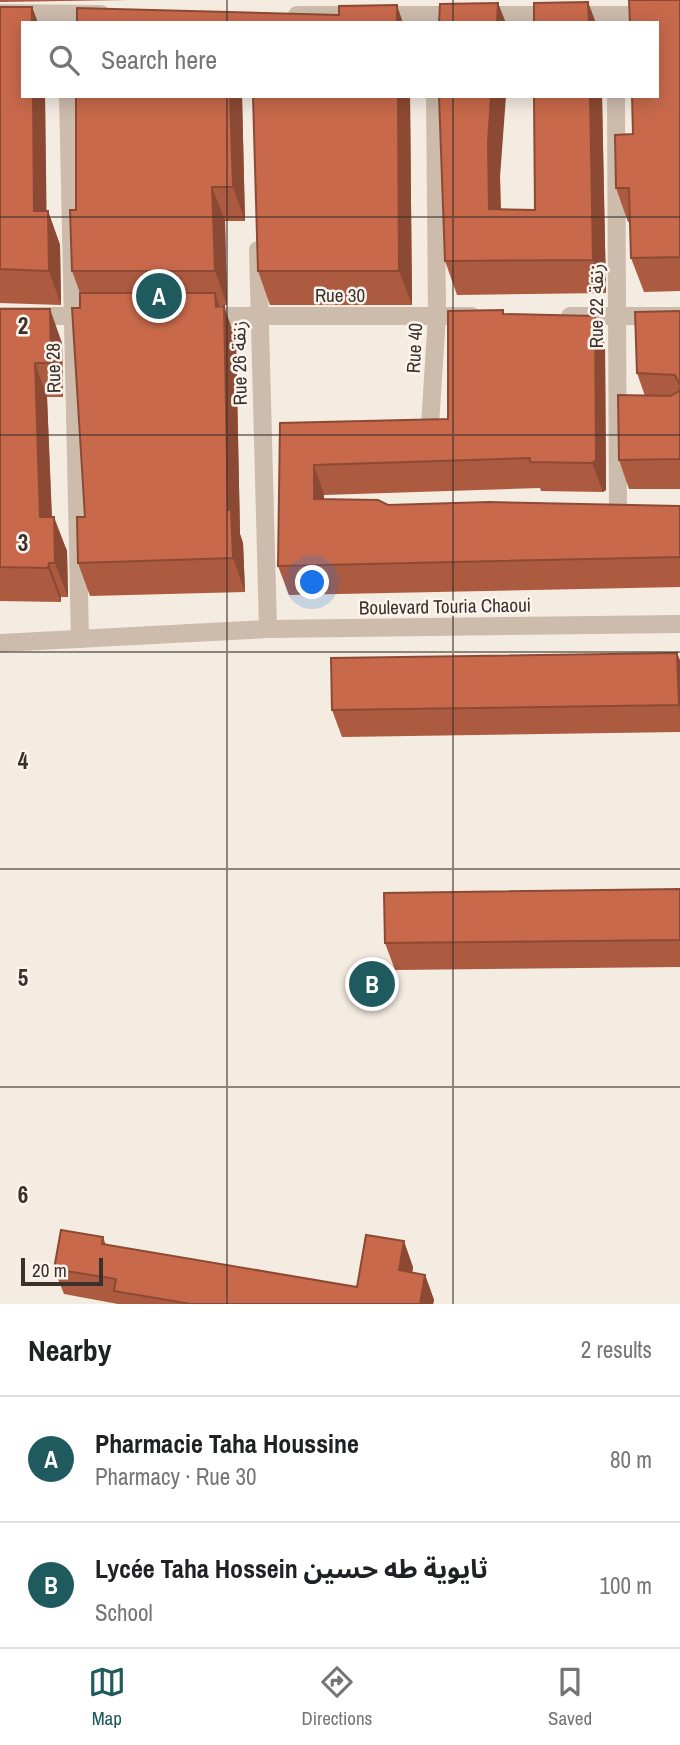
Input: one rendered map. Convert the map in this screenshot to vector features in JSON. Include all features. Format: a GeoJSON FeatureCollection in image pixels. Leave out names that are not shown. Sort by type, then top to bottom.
{"type":"FeatureCollection","features":[{"type":"Feature","properties":{"kind":"street"},"geometry":{"type":"LineString","coordinates":[[0,13],[66,18],[119,14]]}},
{"type":"Feature","properties":{"kind":"street"},"geometry":{"type":"LineString","coordinates":[[277,15],[435,19],[615,19],[680,15]]}},
{"type":"Feature","properties":{"kind":"street","name":"Rue 28"},"geometry":{"type":"LineString","coordinates":[[68,98],[80,639]]}},
{"type":"Feature","properties":{"kind":"street","name":"Rue 40"},"geometry":{"type":"LineString","coordinates":[[405,440],[425,437],[430,425],[437,316],[435,98]]}},
{"type":"Feature","properties":{"kind":"street","name":"Rue 22 زنقة"},"geometry":{"type":"LineString","coordinates":[[616,98],[617,316],[624,413],[618,515]]}},
{"type":"Feature","properties":{"kind":"street","name":"Rue 26 زنقة"},"geometry":{"type":"LineString","coordinates":[[257,234],[268,629]]}},
{"type":"Feature","properties":{"kind":"street"},"geometry":{"type":"LineString","coordinates":[[0,316],[113,316]]}},
{"type":"Feature","properties":{"kind":"street","name":"Rue 30"},"geometry":{"type":"LineString","coordinates":[[193,316],[492,316]]}},
{"type":"Feature","properties":{"kind":"street"},"geometry":{"type":"LineString","coordinates":[[548,316],[680,316]]}},
{"type":"Feature","properties":{"kind":"street"},"geometry":{"type":"LineString","coordinates":[[261,441],[287,441]]}},
{"type":"Feature","properties":{"kind":"street","name":"Boulevard Touria Chaoui"},"geometry":{"type":"LineString","coordinates":[[0,643],[268,629],[680,624]]}},
{"type":"Feature","properties":{"kind":"building"},"geometry":{"type":"Polygon","coordinates":[[[629,0],[680,0],[680,257],[631,258],[629,188],[616,188],[615,135],[633,134],[632,98],[659,98],[659,21],[630,21],[629,0]]]}},
{"type":"Feature","properties":{"kind":"building"},"geometry":{"type":"Polygon","coordinates":[[[588,2],[589,21],[534,21],[534,3],[588,2]]]}},
{"type":"Feature","properties":{"kind":"building"},"geometry":{"type":"Polygon","coordinates":[[[498,3],[497,21],[439,21],[440,4],[498,3]]]}},
{"type":"Feature","properties":{"kind":"building"},"geometry":{"type":"Polygon","coordinates":[[[397,5],[397,21],[77,21],[77,8],[339,15],[339,6],[397,5]]]}},
{"type":"Feature","properties":{"kind":"building"},"geometry":{"type":"Polygon","coordinates":[[[0,7],[32,7],[32,21],[21,21],[21,98],[33,98],[34,211],[48,211],[49,271],[0,269],[0,7]]]}},
{"type":"Feature","properties":{"kind":"building"},"geometry":{"type":"Polygon","coordinates":[[[76,98],[230,98],[233,187],[212,187],[215,271],[72,271],[70,210],[76,210],[76,98]]]}},
{"type":"Feature","properties":{"kind":"building"},"geometry":{"type":"Polygon","coordinates":[[[253,98],[398,98],[399,271],[258,271],[253,98]]]}},
{"type":"Feature","properties":{"kind":"building"},"geometry":{"type":"Polygon","coordinates":[[[439,98],[491,98],[488,143],[489,209],[535,210],[534,98],[590,98],[593,260],[445,261],[439,98]]]}},
{"type":"Feature","properties":{"kind":"building"},"geometry":{"type":"Polygon","coordinates":[[[80,293],[215,293],[216,307],[224,306],[228,510],[231,509],[233,558],[78,563],[77,517],[85,517],[72,308],[80,308],[80,293]]]}},
{"type":"Feature","properties":{"kind":"building"},"geometry":{"type":"Polygon","coordinates":[[[0,309],[50,309],[51,363],[35,363],[40,517],[54,517],[55,563],[49,563],[48,568],[0,567],[0,309]]]}},
{"type":"Feature","properties":{"kind":"building"},"geometry":{"type":"Polygon","coordinates":[[[503,310],[503,314],[595,316],[596,460],[592,463],[530,462],[530,458],[314,465],[314,499],[378,500],[388,505],[489,502],[680,506],[680,557],[278,566],[280,423],[448,419],[448,311],[503,310]]]}},
{"type":"Feature","properties":{"kind":"building"},"geometry":{"type":"Polygon","coordinates":[[[680,311],[680,385],[675,375],[637,373],[635,312],[680,311]]]}},
{"type":"Feature","properties":{"kind":"building"},"geometry":{"type":"Polygon","coordinates":[[[680,387],[680,459],[619,460],[618,395],[670,396],[679,391],[680,387]]]}},
{"type":"Feature","properties":{"kind":"building"},"geometry":{"type":"Polygon","coordinates":[[[677,653],[679,705],[332,710],[331,658],[677,653]]]}},
{"type":"Feature","properties":{"kind":"building"},"geometry":{"type":"Polygon","coordinates":[[[680,889],[680,940],[385,943],[384,893],[680,889]]]}},
{"type":"Feature","properties":{"kind":"building"},"geometry":{"type":"Polygon","coordinates":[[[61,1230],[103,1237],[102,1244],[357,1287],[366,1235],[404,1241],[399,1270],[425,1275],[420,1304],[191,1304],[114,1291],[116,1279],[54,1269],[61,1230]]]}},
{"type":"Feature","properties":{"kind":"place","name":"Pharmacie Taha Houssine"},"geometry":{"type":"Point","coordinates":[159,296]}},
{"type":"Feature","properties":{"kind":"place","name":"Lycée Taha Hossein ثايوية طه حسين"},"geometry":{"type":"Point","coordinates":[372,984]}}]}
